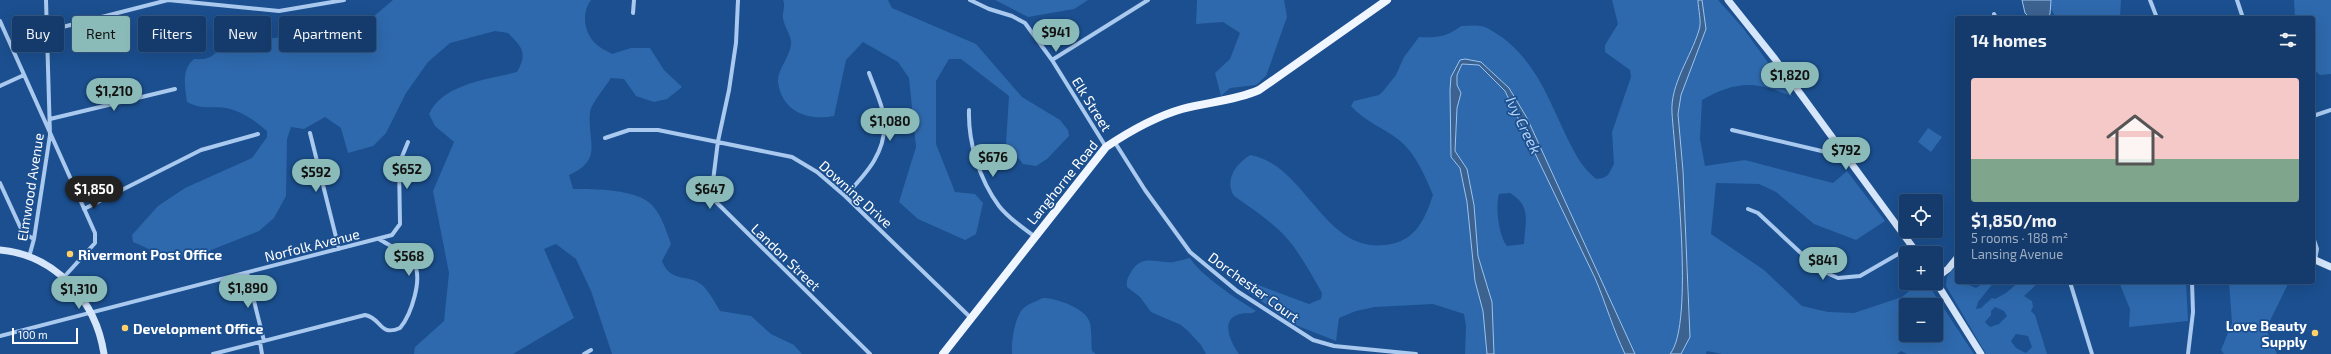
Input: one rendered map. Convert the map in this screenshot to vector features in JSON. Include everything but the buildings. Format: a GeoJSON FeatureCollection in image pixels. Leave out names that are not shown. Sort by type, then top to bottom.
{"type":"FeatureCollection","features":[{"type":"Feature","properties":{"kind":"main road","name":"Langhorne Road"},"geometry":{"type":"LineString","coordinates":[[943,354],[1034,236],[1106,147],[1149,121],[1165,114],[1236,99],[1259,90],[1387,0]]}},
{"type":"Feature","properties":{"kind":"main road"},"geometry":{"type":"LineString","coordinates":[[1728,0],[1775,59],[1912,246]]}},
{"type":"Feature","properties":{"kind":"main road"},"geometry":{"type":"LineString","coordinates":[[0,250],[15,252],[29,257],[48,266],[64,277],[81,296],[93,313],[101,336],[104,354]]}},
{"type":"Feature","properties":{"kind":"main road"},"geometry":{"type":"LineString","coordinates":[[2315,259],[2331,267]]}},
{"type":"Feature","properties":{"kind":"main road"},"geometry":{"type":"LineString","coordinates":[[1943,273],[1955,260]]}},
{"type":"Feature","properties":{"kind":"main road"},"geometry":{"type":"LineString","coordinates":[[1941,290],[1981,354]]}},
{"type":"Feature","properties":{"kind":"street","name":"Elmwood Avenue"},"geometry":{"type":"LineString","coordinates":[[46,0],[46,16]]}},
{"type":"Feature","properties":{"kind":"street"},"geometry":{"type":"LineString","coordinates":[[64,26],[168,0],[279,11],[344,0]]}},
{"type":"Feature","properties":{"kind":"street"},"geometry":{"type":"LineString","coordinates":[[634,0],[634,13]]}},
{"type":"Feature","properties":{"kind":"street","name":"Landon Street"},"geometry":{"type":"LineString","coordinates":[[738,0],[736,43],[729,90],[718,141],[711,198],[713,202],[870,354]]}},
{"type":"Feature","properties":{"kind":"street","name":"Elk Street"},"geometry":{"type":"LineString","coordinates":[[970,0],[989,9],[1012,16],[1025,23],[1052,60],[1106,147]]}},
{"type":"Feature","properties":{"kind":"street"},"geometry":{"type":"LineString","coordinates":[[1052,60],[1148,0]]}},
{"type":"Feature","properties":{"kind":"street"},"geometry":{"type":"LineString","coordinates":[[2150,0],[2156,16]]}},
{"type":"Feature","properties":{"kind":"street"},"geometry":{"type":"LineString","coordinates":[[2237,0],[2243,16]]}},
{"type":"Feature","properties":{"kind":"street"},"geometry":{"type":"LineString","coordinates":[[0,21],[96,239],[64,277]]}},
{"type":"Feature","properties":{"kind":"street","name":"Elmwood Avenue"},"geometry":{"type":"LineString","coordinates":[[29,257],[34,239],[50,135],[47,52]]}},
{"type":"Feature","properties":{"kind":"street"},"geometry":{"type":"LineString","coordinates":[[844,196],[869,170],[881,148],[884,116],[869,73]]}},
{"type":"Feature","properties":{"kind":"street"},"geometry":{"type":"LineString","coordinates":[[0,86],[24,75]]}},
{"type":"Feature","properties":{"kind":"street"},"geometry":{"type":"LineString","coordinates":[[50,119],[175,89]]}},
{"type":"Feature","properties":{"kind":"street"},"geometry":{"type":"LineString","coordinates":[[969,110],[968,131],[986,183],[999,206],[1013,220],[1034,236]]}},
{"type":"Feature","properties":{"kind":"street"},"geometry":{"type":"LineString","coordinates":[[2315,115],[2331,110]]}},
{"type":"Feature","properties":{"kind":"street","name":"Downing Drive"},"geometry":{"type":"LineString","coordinates":[[605,138],[629,130],[658,130],[792,157],[818,172],[971,318]]}},
{"type":"Feature","properties":{"kind":"street"},"geometry":{"type":"LineString","coordinates":[[1732,130],[1830,153],[1840,148]]}},
{"type":"Feature","properties":{"kind":"street"},"geometry":{"type":"LineString","coordinates":[[310,132],[339,249]]}},
{"type":"Feature","properties":{"kind":"street"},"geometry":{"type":"LineString","coordinates":[[84,209],[201,150],[258,134]]}},
{"type":"Feature","properties":{"kind":"street","name":"Dorchester Court"},"geometry":{"type":"LineString","coordinates":[[1114,141],[1144,190],[1190,252],[1237,291],[1313,340],[1334,346],[1416,354]]}},
{"type":"Feature","properties":{"kind":"street","name":"Norfolk Avenue"},"geometry":{"type":"LineString","coordinates":[[0,336],[379,239],[396,232],[400,224],[399,164],[408,142]]}},
{"type":"Feature","properties":{"kind":"street"},"geometry":{"type":"LineString","coordinates":[[0,183],[23,233],[34,239]]}},
{"type":"Feature","properties":{"kind":"street"},"geometry":{"type":"LineString","coordinates":[[1748,209],[1758,213],[1818,269],[1838,278],[1860,276],[1899,254]]}},
{"type":"Feature","properties":{"kind":"street"},"geometry":{"type":"LineString","coordinates":[[213,354],[365,315],[372,316],[384,330],[389,331],[400,328],[407,320],[418,277],[410,260],[379,239]]}},
{"type":"Feature","properties":{"kind":"street"},"geometry":{"type":"LineString","coordinates":[[2315,242],[2317,248],[2315,255]]}},
{"type":"Feature","properties":{"kind":"street"},"geometry":{"type":"LineString","coordinates":[[247,273],[262,341],[262,354]]}},
{"type":"Feature","properties":{"kind":"street"},"geometry":{"type":"LineString","coordinates":[[2071,284],[2092,354]]}},
{"type":"Feature","properties":{"kind":"street"},"geometry":{"type":"LineString","coordinates":[[2188,354],[2193,312],[2192,284]]}},
{"type":"Feature","properties":{"kind":"street"},"geometry":{"type":"LineString","coordinates":[[584,354],[591,350]]}},
{"type":"Feature","properties":{"kind":"shaded area"},"geometry":{"type":"Polygon","coordinates":[[[393,0],[591,0],[586,11],[585,23],[589,34],[598,45],[612,54],[631,48],[650,48],[664,70],[682,87],[667,99],[654,102],[636,96],[624,79],[611,78],[591,109],[590,123],[592,149],[587,163],[569,175],[573,189],[592,189],[626,193],[645,200],[652,205],[663,223],[671,244],[662,261],[670,273],[675,276],[697,281],[707,290],[720,311],[751,316],[771,334],[794,345],[802,354],[612,354],[591,291],[576,259],[556,244],[544,249],[574,318],[513,354],[414,354],[415,347],[444,321],[449,273],[433,191],[454,142],[435,126],[429,114],[435,104],[455,89],[480,80],[517,72],[523,55],[520,46],[508,33],[495,31],[450,43],[428,62],[406,93],[386,133],[373,146],[348,153],[341,128],[325,117],[304,129],[291,127],[287,139],[286,196],[274,218],[259,231],[191,258],[158,253],[133,242],[132,235],[158,206],[185,188],[252,158],[267,137],[267,131],[253,120],[237,111],[226,108],[202,107],[187,102],[185,79],[187,68],[194,59],[209,58],[216,52],[271,52],[271,38],[279,37],[279,52],[376,52],[376,16],[374,16],[393,0]]]}},
{"type":"Feature","properties":{"kind":"shaded area"},"geometry":{"type":"Polygon","coordinates":[[[783,0],[888,0],[892,8],[976,44],[1022,97],[1060,120],[1068,130],[1069,136],[1047,159],[1036,166],[1023,164],[1006,143],[1009,96],[961,59],[949,59],[936,81],[936,144],[955,192],[975,194],[983,203],[976,234],[965,240],[918,219],[899,202],[916,147],[909,78],[898,62],[863,42],[846,60],[834,116],[815,117],[798,112],[785,101],[780,92],[778,82],[779,73],[791,44],[783,18],[783,0]]]}},
{"type":"Feature","properties":{"kind":"shaded area"},"geometry":{"type":"Polygon","coordinates":[[[995,0],[1088,0],[1074,9],[1028,17],[995,0]]]}},
{"type":"Feature","properties":{"kind":"shaded area"},"geometry":{"type":"Polygon","coordinates":[[[1197,0],[1284,0],[1287,17],[1266,76],[1256,85],[1230,88],[1221,96],[1215,73],[1230,59],[1240,33],[1223,22],[1196,24],[1197,0]]]}},
{"type":"Feature","properties":{"kind":"shaded area"},"geometry":{"type":"Polygon","coordinates":[[[1612,0],[1698,0],[1700,27],[1678,81],[1672,102],[1682,239],[1682,276],[1681,310],[1677,337],[1670,354],[1635,354],[1527,118],[1509,88],[1481,62],[1460,60],[1450,90],[1451,157],[1460,168],[1467,202],[1475,281],[1483,311],[1487,354],[1465,354],[1466,326],[1464,314],[1433,304],[1375,307],[1356,311],[1339,318],[1336,341],[1293,324],[1246,290],[1258,285],[1309,304],[1321,299],[1322,293],[1309,270],[1283,234],[1234,196],[1230,184],[1231,178],[1240,163],[1250,155],[1270,162],[1287,175],[1332,225],[1349,237],[1368,245],[1391,244],[1400,241],[1414,232],[1419,226],[1427,212],[1433,195],[1427,180],[1415,159],[1399,140],[1362,116],[1351,106],[1354,101],[1379,95],[1384,90],[1396,75],[1404,57],[1419,37],[1446,35],[1461,26],[1480,26],[1491,30],[1502,37],[1517,50],[1539,80],[1571,146],[1586,169],[1596,179],[1603,178],[1608,175],[1614,164],[1612,132],[1631,77],[1630,70],[1605,52],[1605,45],[1618,24],[1612,0]]]}},
{"type":"Feature","properties":{"kind":"shaded area"},"geometry":{"type":"Polygon","coordinates":[[[1702,0],[1718,0],[1743,28],[1793,97],[1769,88],[1747,85],[1737,86],[1714,93],[1702,100],[1700,139],[1705,166],[1745,160],[1833,183],[1847,171],[1885,221],[1856,240],[1814,224],[1776,192],[1759,184],[1716,183],[1711,234],[1764,270],[1802,306],[1828,312],[1854,313],[1899,298],[1899,342],[1943,342],[1943,307],[1974,354],[1907,354],[1901,351],[1897,354],[1722,354],[1707,351],[1706,354],[1681,354],[1690,337],[1683,171],[1678,114],[1681,95],[1705,29],[1702,0]]]}},
{"type":"Feature","properties":{"kind":"shaded area"},"geometry":{"type":"Polygon","coordinates":[[[2051,0],[2121,0],[2120,16],[2055,16],[2050,7],[2051,0]]]}},
{"type":"Feature","properties":{"kind":"shaded area"},"geometry":{"type":"Polygon","coordinates":[[[2294,0],[2331,0],[2331,74],[2320,75],[2315,71],[2315,16],[2295,16],[2294,0]]]}},
{"type":"Feature","properties":{"kind":"shaded area"},"geometry":{"type":"Polygon","coordinates":[[[1462,64],[1479,65],[1505,91],[1595,278],[1625,354],[1494,354],[1492,302],[1478,256],[1474,205],[1467,169],[1455,151],[1457,108],[1461,93],[1457,85],[1457,75],[1462,64]],[[1510,193],[1499,194],[1497,207],[1498,222],[1507,246],[1524,244],[1526,215],[1522,203],[1510,193]]]}},
{"type":"Feature","properties":{"kind":"shaded area"},"geometry":{"type":"Polygon","coordinates":[[[1928,128],[1942,137],[1931,152],[1918,142],[1928,128]]]}},
{"type":"Feature","properties":{"kind":"shaded area"},"geometry":{"type":"Polygon","coordinates":[[[1190,258],[1202,272],[1230,294],[1256,311],[1252,313],[1240,314],[1234,317],[1228,326],[1230,338],[1239,354],[1206,354],[1201,345],[1181,325],[1151,312],[1140,297],[1127,287],[1127,281],[1131,272],[1135,266],[1140,263],[1145,261],[1174,262],[1190,258]]]}},
{"type":"Feature","properties":{"kind":"shaded area"},"geometry":{"type":"Polygon","coordinates":[[[1955,266],[1955,284],[1969,284],[1976,288],[1982,284],[1992,284],[1978,302],[1976,309],[1981,308],[1992,298],[1995,299],[2006,293],[2017,284],[2037,284],[2024,296],[2032,301],[2033,307],[2031,311],[2035,315],[2047,354],[1986,354],[1946,286],[1947,277],[1955,266]],[[1995,307],[1985,322],[1990,327],[1999,324],[2007,316],[2004,311],[1995,307]],[[2016,334],[2011,341],[2016,348],[2026,353],[2032,347],[2028,336],[2016,334]]]}},
{"type":"Feature","properties":{"kind":"shaded area"},"geometry":{"type":"Polygon","coordinates":[[[2120,284],[2186,284],[2188,321],[2129,327],[2130,309],[2120,284]]]}},
{"type":"Feature","properties":{"kind":"shaded area"},"geometry":{"type":"Polygon","coordinates":[[[2229,284],[2288,284],[2266,329],[2277,354],[2224,354],[2221,350],[2232,323],[2229,284]]]}},
{"type":"Feature","properties":{"kind":"shaded area"},"geometry":{"type":"Polygon","coordinates":[[[1910,290],[1932,290],[1937,298],[1899,298],[1910,290]]]}},
{"type":"Feature","properties":{"kind":"shaded area"},"geometry":{"type":"Polygon","coordinates":[[[1043,298],[1063,302],[1077,308],[1083,313],[1090,323],[1092,351],[1096,354],[1012,354],[1013,336],[1019,316],[1025,307],[1043,298]]]}},
{"type":"Feature","properties":{"kind":"water"},"geometry":{"type":"Polygon","coordinates":[[[1698,0],[1702,0],[1706,29],[1681,95],[1678,114],[1683,171],[1690,337],[1681,354],[1670,354],[1677,337],[1681,310],[1682,276],[1682,239],[1672,102],[1678,81],[1700,27],[1698,0]]]}},
{"type":"Feature","properties":{"kind":"water"},"geometry":{"type":"Polygon","coordinates":[[[2022,0],[2051,0],[2048,16],[2028,16],[2025,13],[2022,0]]]}},
{"type":"Feature","properties":{"kind":"water","name":"Ivy Creek"},"geometry":{"type":"Polygon","coordinates":[[[1465,59],[1481,62],[1509,88],[1527,118],[1635,354],[1625,354],[1595,278],[1505,91],[1479,65],[1462,64],[1457,75],[1457,85],[1461,93],[1457,108],[1455,151],[1467,169],[1474,205],[1478,256],[1492,302],[1494,354],[1487,354],[1483,311],[1475,281],[1467,202],[1460,168],[1451,157],[1451,77],[1460,60],[1465,59]]]}},
{"type":"Feature","properties":{"kind":"place","name":"Rivermont Post Office"},"geometry":{"type":"Point","coordinates":[70,254]}},
{"type":"Feature","properties":{"kind":"place","name":"Development Office"},"geometry":{"type":"Point","coordinates":[125,328]}},
{"type":"Feature","properties":{"kind":"place","name":"Love Beauty Supply"},"geometry":{"type":"Point","coordinates":[2315,333]}}]}
